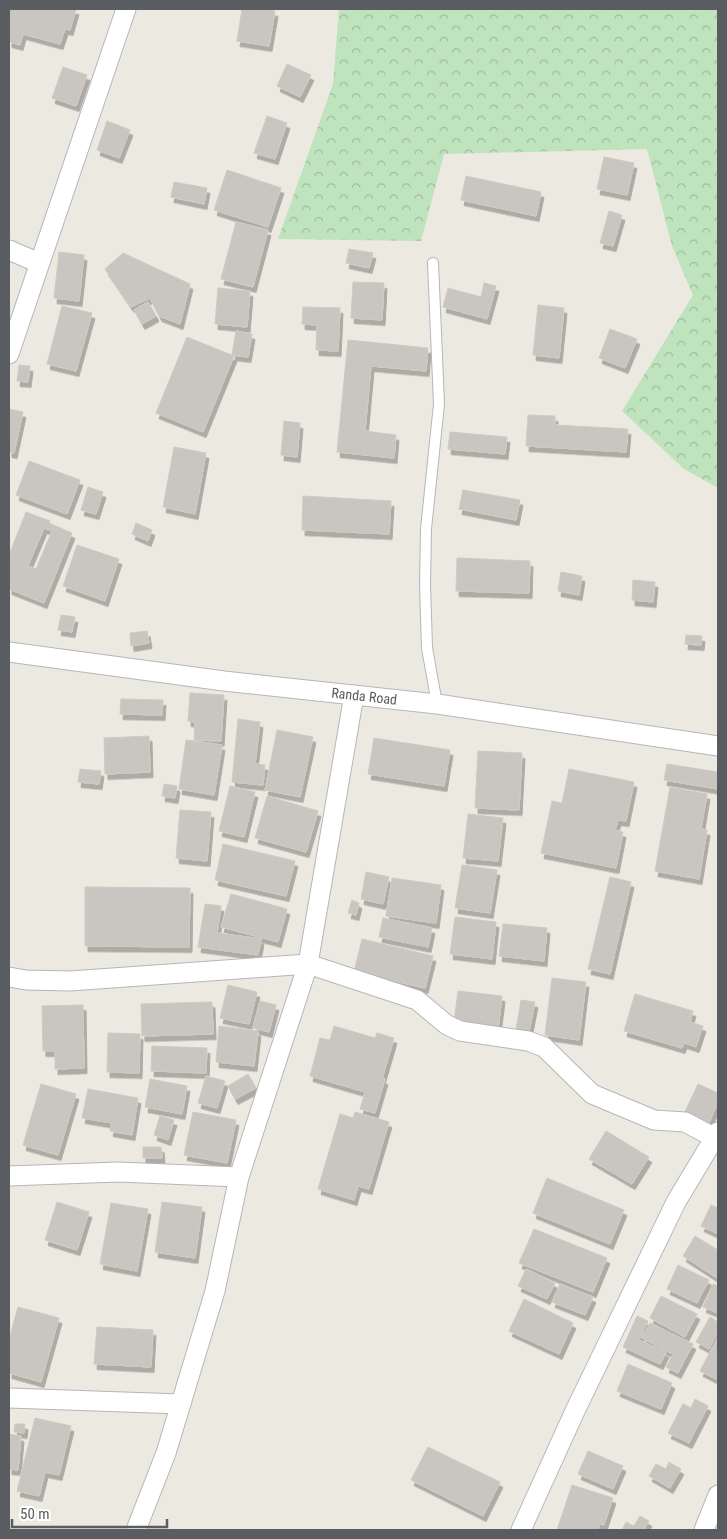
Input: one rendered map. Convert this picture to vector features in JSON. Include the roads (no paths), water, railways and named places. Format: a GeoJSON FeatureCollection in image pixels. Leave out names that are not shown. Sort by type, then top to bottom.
{"type":"FeatureCollection","features":[{"type":"Feature","properties":{"kind":"street"},"geometry":{"type":"LineString","coordinates":[[9,354],[126,9]]}},
{"type":"Feature","properties":{"kind":"street"},"geometry":{"type":"LineString","coordinates":[[9,250],[39,263]]}},
{"type":"Feature","properties":{"kind":"street","name":"Randa Road"},"geometry":{"type":"LineString","coordinates":[[9,652],[224,680],[437,704],[718,746]]}},
{"type":"Feature","properties":{"kind":"street"},"geometry":{"type":"LineString","coordinates":[[136,1530],[166,1453],[181,1404],[215,1292],[239,1177],[308,964],[354,695]]}},
{"type":"Feature","properties":{"kind":"street"},"geometry":{"type":"LineString","coordinates":[[9,977],[26,980],[70,981],[308,964],[417,1000],[447,1026],[460,1031],[528,1041],[544,1047],[592,1094],[654,1120],[685,1122],[716,1135],[676,1202],[574,1413],[521,1530]]}},
{"type":"Feature","properties":{"kind":"street"},"geometry":{"type":"LineString","coordinates":[[9,1176],[118,1172],[239,1177]]}},
{"type":"Feature","properties":{"kind":"street"},"geometry":{"type":"LineString","coordinates":[[9,1398],[181,1404]]}},
{"type":"Feature","properties":{"kind":"street"},"geometry":{"type":"LineString","coordinates":[[704,1530],[718,1495]]}},
{"type":"Feature","properties":{"kind":"lane"},"geometry":{"type":"LineString","coordinates":[[434,263],[438,404],[426,529],[425,584],[427,648],[437,704]]}}]}
